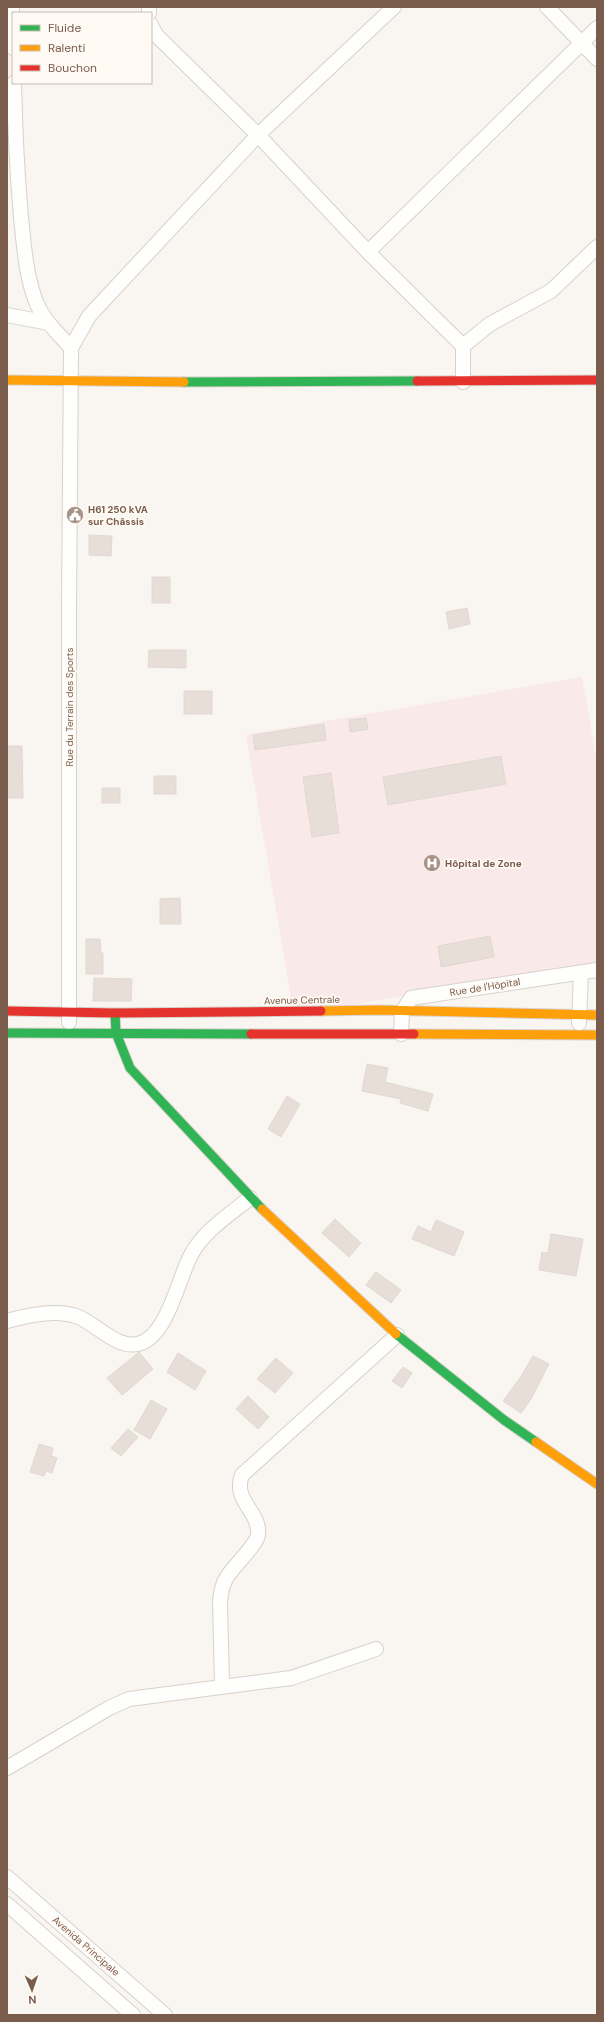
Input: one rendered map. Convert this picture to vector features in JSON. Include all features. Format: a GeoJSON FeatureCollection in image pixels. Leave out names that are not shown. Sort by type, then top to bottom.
{"type":"FeatureCollection","features":[{"type":"Feature","properties":{"kind":"street"},"geometry":{"type":"LineString","coordinates":[[14,84],[15,156],[23,240],[30,281],[38,305],[49,323],[71,348],[89,316],[258,135],[394,7]]}},
{"type":"Feature","properties":{"kind":"street"},"geometry":{"type":"LineString","coordinates":[[547,7],[597,59]]}},
{"type":"Feature","properties":{"kind":"street"},"geometry":{"type":"LineString","coordinates":[[152,27],[156,35],[258,135],[368,252],[463,346],[462,382]]}},
{"type":"Feature","properties":{"kind":"street"},"geometry":{"type":"LineString","coordinates":[[368,252],[597,28]]}},
{"type":"Feature","properties":{"kind":"street"},"geometry":{"type":"LineString","coordinates":[[463,346],[490,324],[551,291],[597,248]]}},
{"type":"Feature","properties":{"kind":"street"},"geometry":{"type":"LineString","coordinates":[[7,315],[49,323]]}},
{"type":"Feature","properties":{"kind":"street","name":"Rue du Terrain des Sports"},"geometry":{"type":"LineString","coordinates":[[68,1032],[71,348]]}},
{"type":"Feature","properties":{"kind":"street"},"geometry":{"type":"LineString","coordinates":[[7,380],[70,382],[462,382],[597,380]]}},
{"type":"Feature","properties":{"kind":"street","name":"Rue de l'Hôpital"},"geometry":{"type":"LineString","coordinates":[[402,1012],[411,998],[597,970]]}},
{"type":"Feature","properties":{"kind":"street"},"geometry":{"type":"LineString","coordinates":[[581,972],[578,1015],[581,1035]]}},
{"type":"Feature","properties":{"kind":"street","name":"Avenue Centrale"},"geometry":{"type":"LineString","coordinates":[[7,1012],[115,1013],[379,1010],[402,1012],[597,1015]]}},
{"type":"Feature","properties":{"kind":"street"},"geometry":{"type":"LineString","coordinates":[[401,1034],[402,1012]]}},
{"type":"Feature","properties":{"kind":"street"},"geometry":{"type":"LineString","coordinates":[[115,1013],[116,1033],[130,1068],[250,1198],[397,1335],[504,1420],[597,1484]]}},
{"type":"Feature","properties":{"kind":"street"},"geometry":{"type":"LineString","coordinates":[[7,1033],[68,1032],[597,1036]]}},
{"type":"Feature","properties":{"kind":"street"},"geometry":{"type":"LineString","coordinates":[[7,1321],[37,1314],[59,1313],[76,1316],[119,1341],[131,1346],[144,1343],[156,1331],[167,1314],[190,1257],[202,1240],[250,1198]]}},
{"type":"Feature","properties":{"kind":"street"},"geometry":{"type":"LineString","coordinates":[[222,1686],[220,1601],[222,1588],[226,1577],[258,1537],[258,1528],[240,1492],[239,1484],[242,1475],[397,1335]]}},
{"type":"Feature","properties":{"kind":"street"},"geometry":{"type":"LineString","coordinates":[[7,1768],[109,1708],[129,1699],[291,1678],[376,1649]]}},
{"type":"Feature","properties":{"kind":"street","name":"Avenida Principale"},"geometry":{"type":"LineString","coordinates":[[7,1877],[165,2015]]}},
{"type":"Feature","properties":{"kind":"street","name":"Avenida Principale"},"geometry":{"type":"LineString","coordinates":[[7,1904],[132,2015]]}},
{"type":"Feature","properties":{"kind":"shaded area","name":"Hôpital de Zone"},"geometry":{"type":"Polygon","coordinates":[[[582,677],[597,763],[597,962],[294,1015],[246,735],[582,677]]]}},
{"type":"Feature","properties":{"kind":"building"},"geometry":{"type":"Polygon","coordinates":[[[89,535],[112,536],[111,556],[89,555],[89,535]]]}},
{"type":"Feature","properties":{"kind":"building"},"geometry":{"type":"Polygon","coordinates":[[[152,577],[170,577],[170,603],[152,603],[152,577]]]}},
{"type":"Feature","properties":{"kind":"building"},"geometry":{"type":"Polygon","coordinates":[[[467,608],[470,624],[449,629],[446,612],[467,608]]]}},
{"type":"Feature","properties":{"kind":"building"},"geometry":{"type":"Polygon","coordinates":[[[149,650],[186,650],[186,668],[148,667],[149,650]]]}},
{"type":"Feature","properties":{"kind":"building"},"geometry":{"type":"Polygon","coordinates":[[[184,691],[212,691],[212,714],[184,714],[184,691]]]}},
{"type":"Feature","properties":{"kind":"building"},"geometry":{"type":"Polygon","coordinates":[[[366,718],[368,729],[350,732],[349,720],[366,718]]]}},
{"type":"Feature","properties":{"kind":"building"},"geometry":{"type":"Polygon","coordinates":[[[324,724],[326,740],[255,750],[253,735],[324,724]]]}},
{"type":"Feature","properties":{"kind":"building"},"geometry":{"type":"Polygon","coordinates":[[[7,746],[22,746],[23,798],[7,798],[7,746]]]}},
{"type":"Feature","properties":{"kind":"building"},"geometry":{"type":"Polygon","coordinates":[[[501,756],[506,784],[388,805],[383,777],[501,756]]]}},
{"type":"Feature","properties":{"kind":"building"},"geometry":{"type":"Polygon","coordinates":[[[331,773],[339,833],[312,837],[303,777],[331,773]]]}},
{"type":"Feature","properties":{"kind":"building"},"geometry":{"type":"Polygon","coordinates":[[[154,776],[176,776],[176,794],[154,794],[154,776]]]}},
{"type":"Feature","properties":{"kind":"building"},"geometry":{"type":"Polygon","coordinates":[[[102,788],[120,788],[120,803],[102,803],[102,788]]]}},
{"type":"Feature","properties":{"kind":"building"},"geometry":{"type":"Polygon","coordinates":[[[180,898],[181,924],[160,924],[160,899],[180,898]]]}},
{"type":"Feature","properties":{"kind":"building"},"geometry":{"type":"Polygon","coordinates":[[[490,936],[494,957],[441,967],[438,946],[490,936]]]}},
{"type":"Feature","properties":{"kind":"building"},"geometry":{"type":"Polygon","coordinates":[[[86,939],[100,939],[101,953],[103,953],[103,974],[86,974],[86,939]]]}},
{"type":"Feature","properties":{"kind":"building"},"geometry":{"type":"Polygon","coordinates":[[[94,978],[132,979],[131,1001],[93,1001],[94,978]]]}},
{"type":"Feature","properties":{"kind":"building"},"geometry":{"type":"Polygon","coordinates":[[[367,1064],[388,1068],[385,1082],[433,1094],[428,1111],[400,1103],[401,1099],[362,1091],[367,1064]]]}},
{"type":"Feature","properties":{"kind":"building"},"geometry":{"type":"Polygon","coordinates":[[[287,1096],[300,1104],[281,1137],[268,1129],[287,1096]]]}},
{"type":"Feature","properties":{"kind":"building"},"geometry":{"type":"Polygon","coordinates":[[[335,1219],[361,1243],[349,1257],[322,1233],[335,1219]]]}},
{"type":"Feature","properties":{"kind":"building"},"geometry":{"type":"Polygon","coordinates":[[[436,1220],[464,1232],[454,1256],[412,1239],[418,1226],[431,1232],[436,1220]]]}},
{"type":"Feature","properties":{"kind":"building"},"geometry":{"type":"Polygon","coordinates":[[[551,1234],[583,1239],[576,1276],[539,1270],[542,1252],[548,1253],[551,1234]]]}},
{"type":"Feature","properties":{"kind":"building"},"geometry":{"type":"Polygon","coordinates":[[[376,1272],[401,1290],[391,1303],[366,1285],[376,1272]]]}},
{"type":"Feature","properties":{"kind":"building"},"geometry":{"type":"Polygon","coordinates":[[[139,1352],[153,1369],[122,1395],[107,1378],[139,1352]]]}},
{"type":"Feature","properties":{"kind":"building"},"geometry":{"type":"Polygon","coordinates":[[[178,1353],[206,1371],[195,1390],[167,1372],[178,1353]]]}},
{"type":"Feature","properties":{"kind":"building"},"geometry":{"type":"Polygon","coordinates":[[[533,1356],[549,1364],[531,1399],[521,1413],[503,1401],[520,1378],[533,1356]]]}},
{"type":"Feature","properties":{"kind":"building"},"geometry":{"type":"Polygon","coordinates":[[[276,1358],[293,1373],[275,1393],[257,1379],[276,1358]]]}},
{"type":"Feature","properties":{"kind":"building"},"geometry":{"type":"Polygon","coordinates":[[[403,1367],[412,1373],[402,1388],[392,1381],[403,1367]]]}},
{"type":"Feature","properties":{"kind":"building"},"geometry":{"type":"Polygon","coordinates":[[[248,1396],[269,1417],[258,1429],[236,1409],[248,1396]]]}},
{"type":"Feature","properties":{"kind":"building"},"geometry":{"type":"Polygon","coordinates":[[[151,1400],[167,1409],[150,1439],[134,1430],[151,1400]]]}},
{"type":"Feature","properties":{"kind":"building"},"geometry":{"type":"Polygon","coordinates":[[[128,1429],[138,1437],[121,1456],[111,1448],[128,1429]]]}},
{"type":"Feature","properties":{"kind":"building"},"geometry":{"type":"Polygon","coordinates":[[[39,1444],[53,1448],[51,1456],[57,1458],[52,1473],[46,1471],[44,1476],[30,1472],[39,1444]]]}},
{"type":"Feature","properties":{"kind":"traffic: fast"},"geometry":{"type":"LineString","coordinates":[[184,382],[417,381]]}},
{"type":"Feature","properties":{"kind":"traffic: fast"},"geometry":{"type":"LineString","coordinates":[[115,1013],[116,1033],[130,1068],[262,1209]]}},
{"type":"Feature","properties":{"kind":"traffic: fast"},"geometry":{"type":"LineString","coordinates":[[7,1033],[251,1034]]}},
{"type":"Feature","properties":{"kind":"traffic: fast"},"geometry":{"type":"LineString","coordinates":[[396,1334],[504,1420],[536,1442]]}},
{"type":"Feature","properties":{"kind":"traffic: slow"},"geometry":{"type":"LineString","coordinates":[[7,380],[184,382]]}},
{"type":"Feature","properties":{"kind":"traffic: slow"},"geometry":{"type":"LineString","coordinates":[[321,1011],[379,1010],[597,1015]]}},
{"type":"Feature","properties":{"kind":"traffic: slow"},"geometry":{"type":"LineString","coordinates":[[414,1034],[597,1035]]}},
{"type":"Feature","properties":{"kind":"traffic: slow"},"geometry":{"type":"LineString","coordinates":[[262,1209],[396,1334]]}},
{"type":"Feature","properties":{"kind":"traffic: slow"},"geometry":{"type":"LineString","coordinates":[[536,1442],[597,1484]]}},
{"type":"Feature","properties":{"kind":"traffic: jam"},"geometry":{"type":"LineString","coordinates":[[417,381],[597,380]]}},
{"type":"Feature","properties":{"kind":"traffic: jam"},"geometry":{"type":"LineString","coordinates":[[7,1011],[115,1013],[321,1011]]}},
{"type":"Feature","properties":{"kind":"traffic: jam"},"geometry":{"type":"LineString","coordinates":[[251,1034],[414,1034]]}},
{"type":"Feature","properties":{"kind":"place","name":"H61 250 kVA sur Châssis"},"geometry":{"type":"Point","coordinates":[75,515]}},
{"type":"Feature","properties":{"kind":"place","name":"Hôpital de Zone"},"geometry":{"type":"Point","coordinates":[432,863]}}]}
